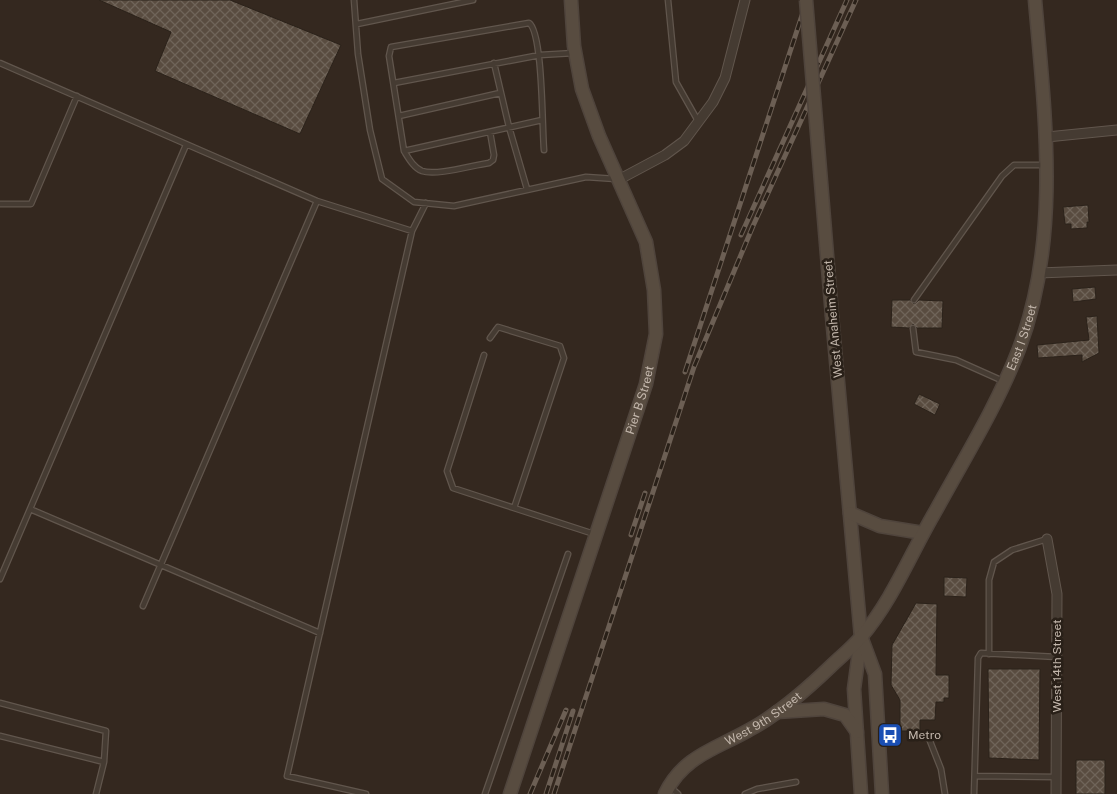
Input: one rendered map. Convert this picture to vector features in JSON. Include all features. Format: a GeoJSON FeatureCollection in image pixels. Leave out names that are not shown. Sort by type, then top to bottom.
{"type":"FeatureCollection","features":[{"type":"Feature","properties":{"kind":"main road","name":"Pier B Street"},"geometry":{"type":"LineString","coordinates":[[510,794],[646,384],[656,334],[654,290],[646,242],[600,136],[582,89],[576,53],[571,0]]}},
{"type":"Feature","properties":{"kind":"main road","name":"West Anaheim Street"},"geometry":{"type":"LineString","coordinates":[[806,0],[861,637],[854,689],[861,794]]}},
{"type":"Feature","properties":{"kind":"main road","name":"East I Street"},"geometry":{"type":"LineString","coordinates":[[861,637],[886,601],[984,424],[1019,349],[1039,273],[1047,165],[1047,137],[1035,0]]}},
{"type":"Feature","properties":{"kind":"main road"},"geometry":{"type":"LineString","coordinates":[[850,513],[880,526],[923,533]]}},
{"type":"Feature","properties":{"kind":"main road","name":"West Anaheim Street"},"geometry":{"type":"LineString","coordinates":[[861,637],[875,674],[882,794]]}},
{"type":"Feature","properties":{"kind":"main road","name":"West 9th Street"},"geometry":{"type":"LineString","coordinates":[[670,792],[695,759],[714,746],[749,730],[808,688],[861,637]]}},
{"type":"Feature","properties":{"kind":"main road"},"geometry":{"type":"LineString","coordinates":[[774,712],[824,709],[844,715],[858,733]]}},
{"type":"Feature","properties":{"kind":"street"},"geometry":{"type":"LineString","coordinates":[[620,179],[665,155],[684,141],[722,88],[746,0]]}},
{"type":"Feature","properties":{"kind":"street"},"geometry":{"type":"LineString","coordinates":[[1047,137],[1117,130]]}},
{"type":"Feature","properties":{"kind":"street"},"geometry":{"type":"LineString","coordinates":[[1039,273],[1117,270]]}},
{"type":"Feature","properties":{"kind":"street","name":"West 14th Street"},"geometry":{"type":"LineString","coordinates":[[1047,539],[1057,594],[1056,794]]}},
{"type":"Feature","properties":{"kind":"lane"},"geometry":{"type":"LineString","coordinates":[[354,0],[358,54],[370,130],[382,179],[414,202],[454,206],[586,177],[620,179]]}},
{"type":"Feature","properties":{"kind":"lane"},"geometry":{"type":"LineString","coordinates":[[357,24],[473,0]]}},
{"type":"Feature","properties":{"kind":"lane"},"geometry":{"type":"LineString","coordinates":[[668,0],[676,82],[698,121]]}},
{"type":"Feature","properties":{"kind":"lane"},"geometry":{"type":"LineString","coordinates":[[490,132],[494,155],[493,160],[488,163],[433,172],[422,171],[412,164],[404,151],[398,116],[390,52],[395,46],[529,22],[535,29],[540,55],[544,150]]}},
{"type":"Feature","properties":{"kind":"lane"},"geometry":{"type":"LineString","coordinates":[[394,83],[540,55],[576,53]]}},
{"type":"Feature","properties":{"kind":"lane"},"geometry":{"type":"LineString","coordinates":[[0,63],[317,201],[412,231]]}},
{"type":"Feature","properties":{"kind":"lane"},"geometry":{"type":"LineString","coordinates":[[494,63],[509,127],[528,189]]}},
{"type":"Feature","properties":{"kind":"lane"},"geometry":{"type":"LineString","coordinates":[[398,116],[500,93]]}},
{"type":"Feature","properties":{"kind":"lane"},"geometry":{"type":"LineString","coordinates":[[0,204],[31,204],[77,96]]}},
{"type":"Feature","properties":{"kind":"lane"},"geometry":{"type":"LineString","coordinates":[[404,151],[542,120]]}},
{"type":"Feature","properties":{"kind":"lane"},"geometry":{"type":"LineString","coordinates":[[0,579],[186,145]]}},
{"type":"Feature","properties":{"kind":"lane"},"geometry":{"type":"LineString","coordinates":[[914,300],[1002,176],[1014,165],[1047,165]]}},
{"type":"Feature","properties":{"kind":"lane"},"geometry":{"type":"LineString","coordinates":[[143,606],[317,201]]}},
{"type":"Feature","properties":{"kind":"lane"},"geometry":{"type":"LineString","coordinates":[[366,794],[287,776],[412,231],[426,203]]}},
{"type":"Feature","properties":{"kind":"lane"},"geometry":{"type":"LineString","coordinates":[[490,338],[498,327],[560,346],[564,358],[514,508]]}},
{"type":"Feature","properties":{"kind":"lane"},"geometry":{"type":"LineString","coordinates":[[913,328],[916,352],[956,360],[1004,382]]}},
{"type":"Feature","properties":{"kind":"lane"},"geometry":{"type":"LineString","coordinates":[[484,355],[447,471],[453,488],[596,535]]}},
{"type":"Feature","properties":{"kind":"lane"},"geometry":{"type":"LineString","coordinates":[[30,509],[320,632]]}},
{"type":"Feature","properties":{"kind":"lane"},"geometry":{"type":"LineString","coordinates":[[989,654],[989,580],[994,562],[1012,550],[1047,539]]}},
{"type":"Feature","properties":{"kind":"lane"},"geometry":{"type":"LineString","coordinates":[[485,794],[568,554]]}},
{"type":"Feature","properties":{"kind":"lane"},"geometry":{"type":"LineString","coordinates":[[974,794],[978,658],[981,654],[989,654],[1057,658]]}},
{"type":"Feature","properties":{"kind":"lane"},"geometry":{"type":"LineString","coordinates":[[0,703],[106,731],[104,762],[96,794]]}},
{"type":"Feature","properties":{"kind":"lane"},"geometry":{"type":"LineString","coordinates":[[0,736],[104,762]]}},
{"type":"Feature","properties":{"kind":"lane"},"geometry":{"type":"LineString","coordinates":[[928,736],[941,769],[945,794]]}},
{"type":"Feature","properties":{"kind":"lane"},"geometry":{"type":"LineString","coordinates":[[975,776],[1056,777]]}},
{"type":"Feature","properties":{"kind":"lane"},"geometry":{"type":"LineString","coordinates":[[745,794],[757,789],[796,782]]}},
{"type":"Feature","properties":{"kind":"building"},"geometry":{"type":"Polygon","coordinates":[[[99,0],[230,0],[341,45],[300,134],[155,71],[171,32],[99,0]]]}},
{"type":"Feature","properties":{"kind":"building"},"geometry":{"type":"Polygon","coordinates":[[[1088,205],[1089,222],[1087,222],[1087,228],[1071,229],[1071,224],[1065,224],[1063,207],[1088,205]]]}},
{"type":"Feature","properties":{"kind":"building"},"geometry":{"type":"Polygon","coordinates":[[[1095,287],[1096,299],[1073,302],[1072,289],[1095,287]]]}},
{"type":"Feature","properties":{"kind":"building"},"geometry":{"type":"Polygon","coordinates":[[[892,300],[910,300],[914,304],[919,300],[943,301],[942,328],[917,328],[913,324],[909,328],[891,327],[892,300]]]}},
{"type":"Feature","properties":{"kind":"building"},"geometry":{"type":"Polygon","coordinates":[[[1097,316],[1099,353],[1082,362],[1082,355],[1038,358],[1037,345],[1089,340],[1086,317],[1097,316]]]}},
{"type":"Feature","properties":{"kind":"building"},"geometry":{"type":"Polygon","coordinates":[[[919,394],[940,404],[935,415],[914,404],[919,394]]]}},
{"type":"Feature","properties":{"kind":"building"},"geometry":{"type":"Polygon","coordinates":[[[944,577],[967,578],[966,597],[944,596],[944,577]]]}},
{"type":"Feature","properties":{"kind":"building"},"geometry":{"type":"Polygon","coordinates":[[[916,603],[937,604],[936,675],[949,675],[949,698],[944,698],[944,702],[936,702],[935,720],[920,720],[920,731],[900,731],[900,700],[891,685],[892,645],[916,603]]]}},
{"type":"Feature","properties":{"kind":"building"},"geometry":{"type":"Polygon","coordinates":[[[988,669],[1040,669],[1039,760],[989,758],[988,669]]]}},
{"type":"Feature","properties":{"kind":"building"},"geometry":{"type":"Polygon","coordinates":[[[1076,760],[1105,760],[1105,794],[1076,794],[1076,760]]]}},
{"type":"Feature","properties":{"kind":"railway"},"geometry":{"type":"LineString","coordinates":[[685,372],[807,0]]}},
{"type":"Feature","properties":{"kind":"railway"},"geometry":{"type":"LineString","coordinates":[[741,235],[847,0]]}},
{"type":"Feature","properties":{"kind":"railway"},"geometry":{"type":"LineString","coordinates":[[554,794],[694,367],[753,226],[856,0]]}},
{"type":"Feature","properties":{"kind":"railway"},"geometry":{"type":"LineString","coordinates":[[631,535],[645,493]]}},
{"type":"Feature","properties":{"kind":"railway"},"geometry":{"type":"LineString","coordinates":[[530,794],[566,710]]}},
{"type":"Feature","properties":{"kind":"railway"},"geometry":{"type":"LineString","coordinates":[[546,794],[573,711]]}},
{"type":"Feature","properties":{"kind":"place","name":"Metro"},"geometry":{"type":"Point","coordinates":[890,735]}}]}
